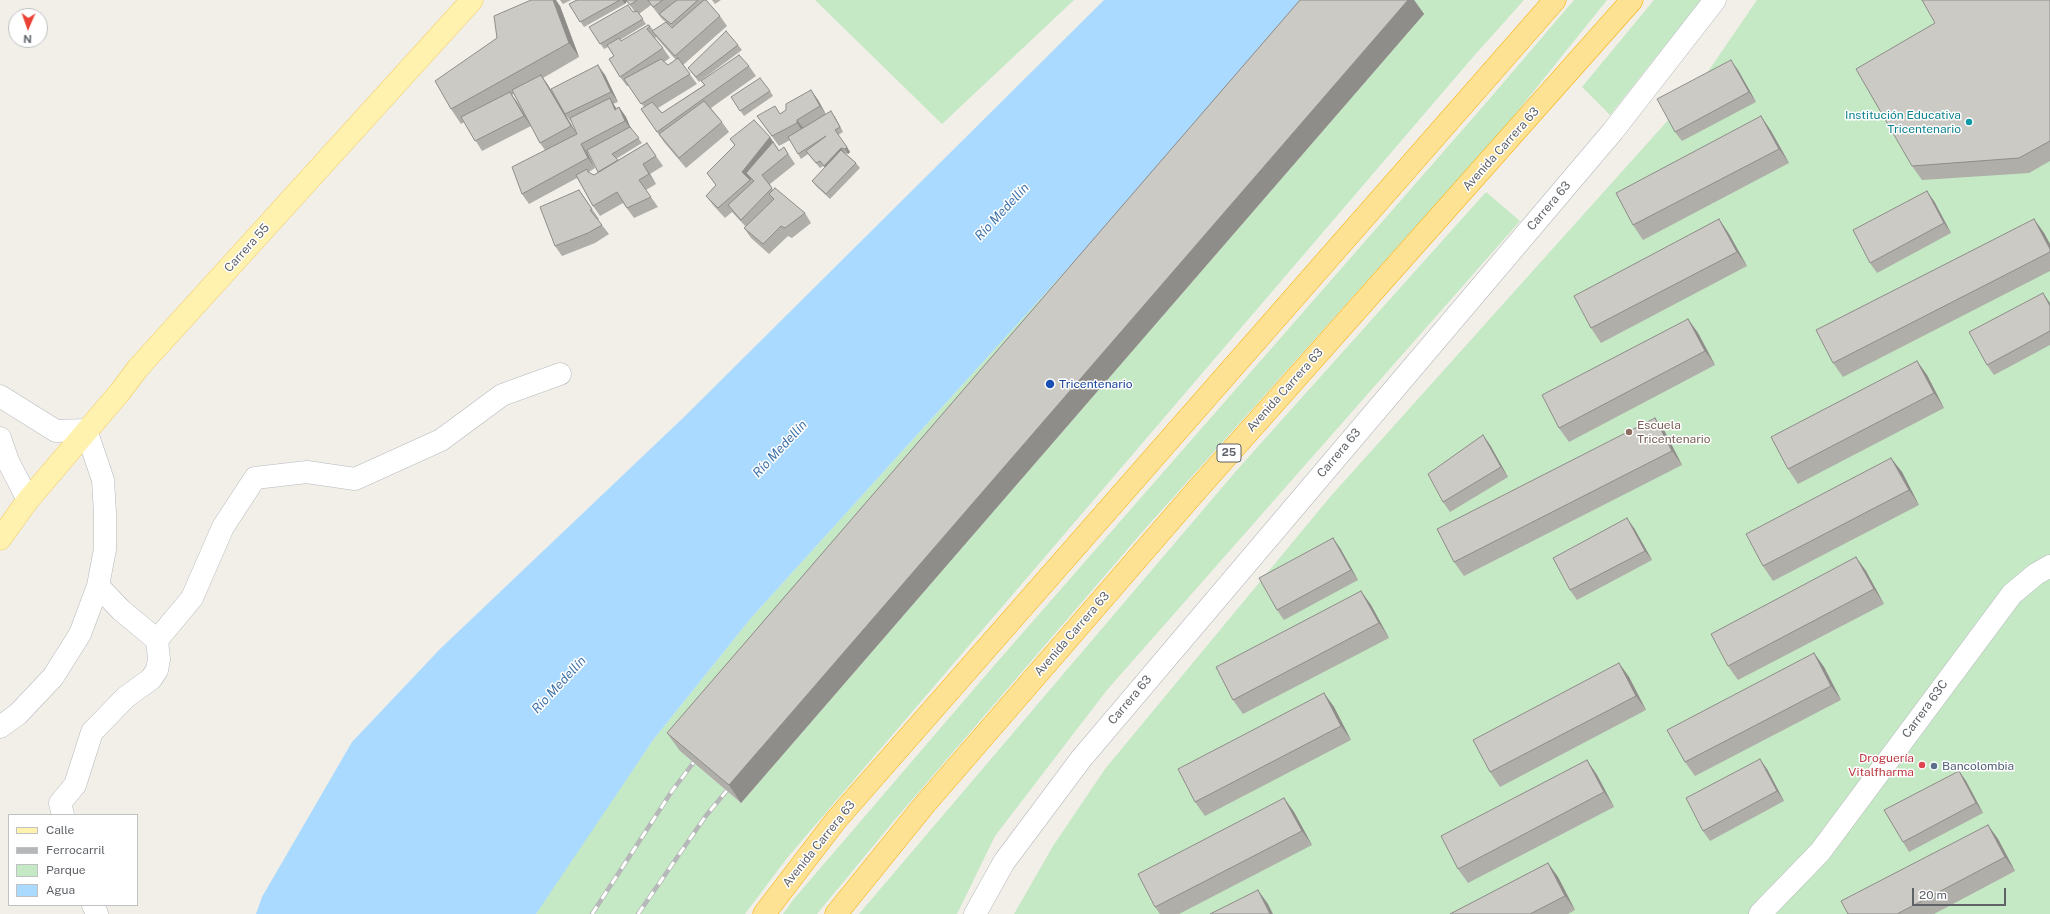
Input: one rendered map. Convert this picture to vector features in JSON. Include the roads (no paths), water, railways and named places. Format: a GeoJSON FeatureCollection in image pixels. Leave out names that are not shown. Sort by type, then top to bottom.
{"type":"FeatureCollection","features":[{"type":"Feature","properties":{"kind":"highway","name":"Avenida Carrera 63"},"geometry":{"type":"LineString","coordinates":[[764,914],[836,820],[1555,0]]}},
{"type":"Feature","properties":{"kind":"highway","name":"Avenida Carrera 63"},"geometry":{"type":"LineString","coordinates":[[836,914],[925,804],[1195,492],[1632,0]]}},
{"type":"Feature","properties":{"kind":"main road","name":"Carrera 55"},"geometry":{"type":"LineString","coordinates":[[0,539],[28,500],[86,430],[120,392],[138,368],[472,0]]}},
{"type":"Feature","properties":{"kind":"street","name":"Carrera 63"},"geometry":{"type":"LineString","coordinates":[[974,914],[1004,862],[1081,759],[1613,131],[1715,0]]}},
{"type":"Feature","properties":{"kind":"street"},"geometry":{"type":"LineString","coordinates":[[157,640],[192,598],[223,527],[255,478],[307,472],[355,479],[441,440],[502,396],[560,374]]}},
{"type":"Feature","properties":{"kind":"street"},"geometry":{"type":"LineString","coordinates":[[0,396],[56,431],[86,430],[103,480],[105,513],[105,549],[98,586],[80,634],[54,677],[18,714],[0,727]]}},
{"type":"Feature","properties":{"kind":"street"},"geometry":{"type":"LineString","coordinates":[[0,438],[8,461],[28,500]]}},
{"type":"Feature","properties":{"kind":"street","name":"Carrera 63C"},"geometry":{"type":"LineString","coordinates":[[1760,914],[1820,852],[2012,594],[2036,574],[2050,566]]}},
{"type":"Feature","properties":{"kind":"street"},"geometry":{"type":"LineString","coordinates":[[63,814],[60,803],[75,785],[92,732],[126,697],[151,680],[157,670],[160,650],[157,640],[121,610],[98,586]]}},
{"type":"Feature","properties":{"kind":"water","name":"Río Medellín"},"geometry":{"type":"Polygon","coordinates":[[[1104,0],[1311,0],[751,618],[653,740],[536,914],[256,914],[262,897],[352,742],[440,649],[683,418],[1104,0]]]}},
{"type":"Feature","properties":{"kind":"railway"},"geometry":{"type":"LineString","coordinates":[[592,914],[672,791],[700,754]]}},
{"type":"Feature","properties":{"kind":"railway"},"geometry":{"type":"LineString","coordinates":[[638,914],[705,817],[733,783]]}},
{"type":"Feature","properties":{"kind":"place","name":"Institución Educativa Tricentenario"},"geometry":{"type":"Point","coordinates":[1969,122]}},
{"type":"Feature","properties":{"kind":"place","name":"Tricentenario"},"geometry":{"type":"Point","coordinates":[1050,384]}},
{"type":"Feature","properties":{"kind":"place","name":"Escuela Tricentenario"},"geometry":{"type":"Point","coordinates":[1629,432]}},
{"type":"Feature","properties":{"kind":"place","name":"Droguería Vitalfharma"},"geometry":{"type":"Point","coordinates":[1922,765]}},
{"type":"Feature","properties":{"kind":"place","name":"Bancolombia"},"geometry":{"type":"Point","coordinates":[1934,766]}}]}
